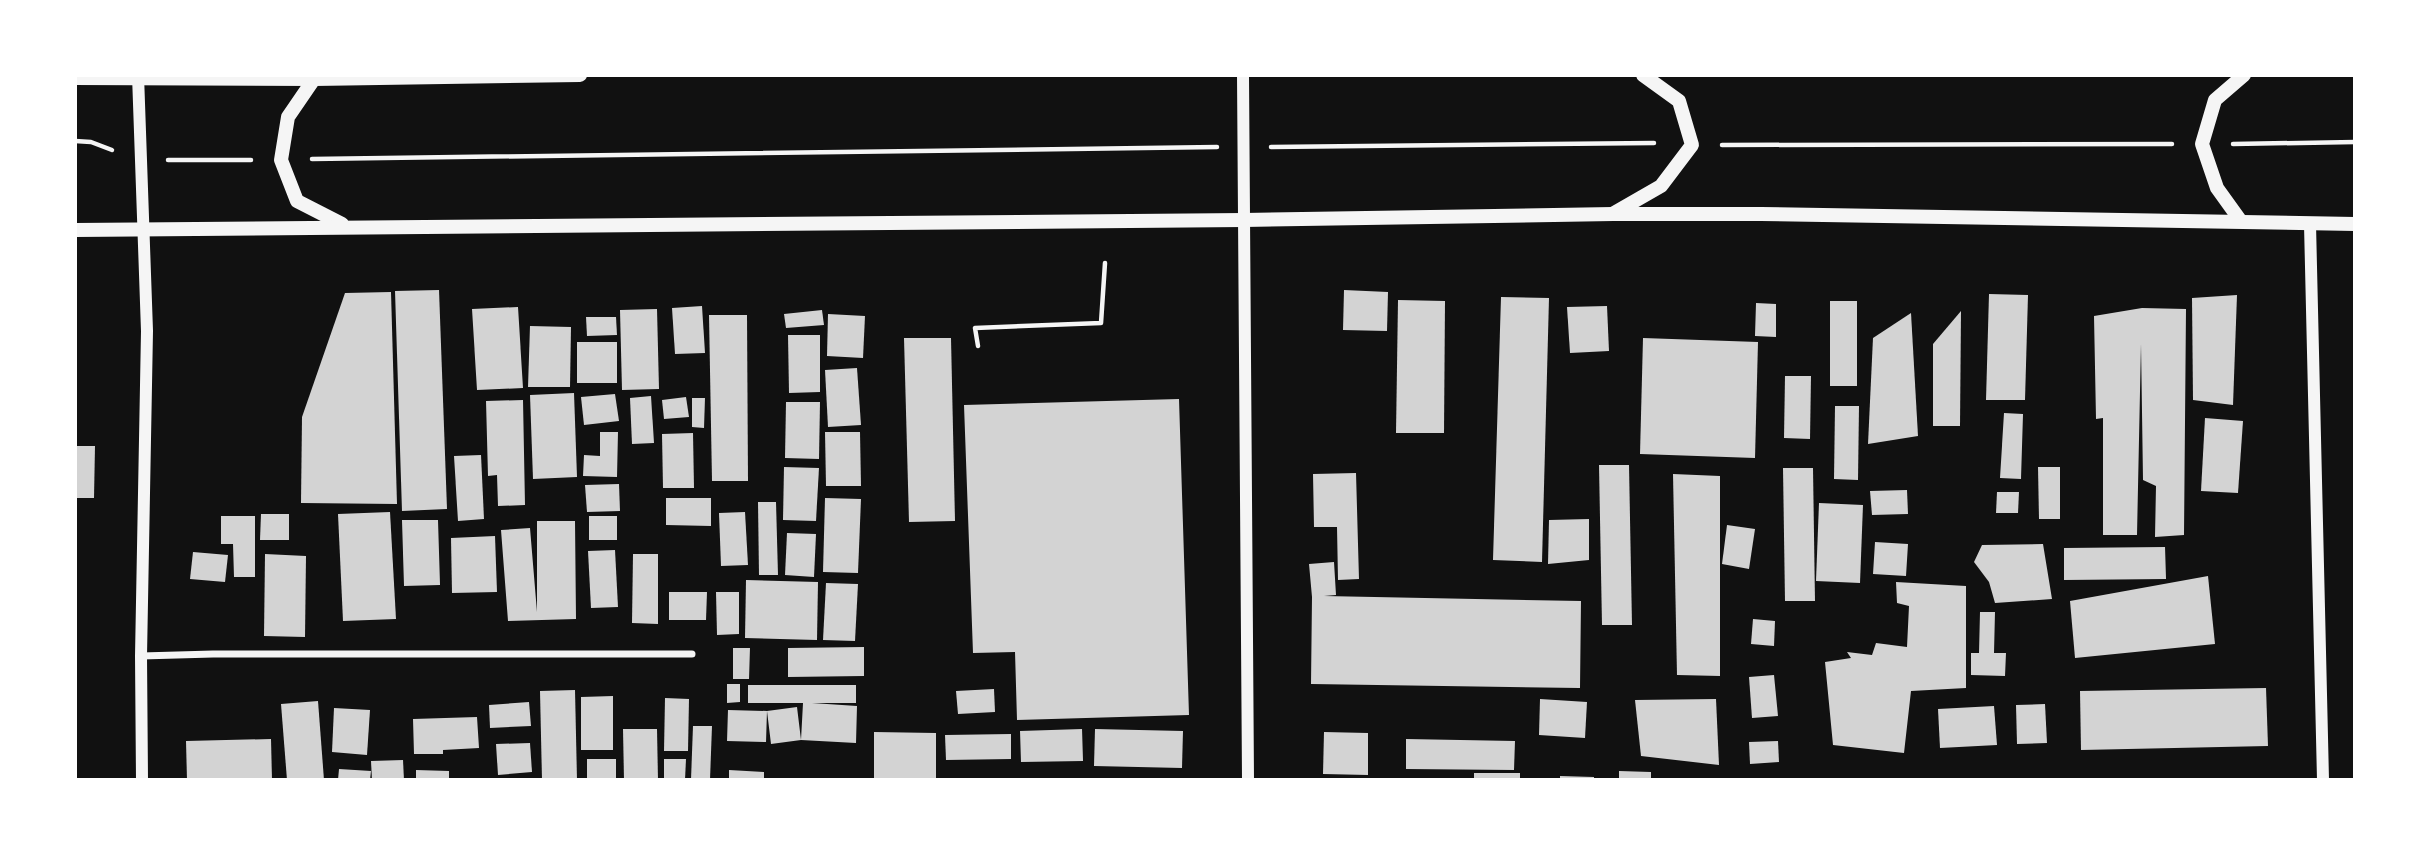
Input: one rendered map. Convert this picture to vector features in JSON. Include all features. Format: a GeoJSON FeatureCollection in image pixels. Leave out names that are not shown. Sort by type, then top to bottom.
{"type":"FeatureCollection","features":[{"type":"Feature","properties":{"kind":"main road"},"geometry":{"type":"LineString","coordinates":[[75,78],[314,79],[580,75]]}},
{"type":"Feature","properties":{"kind":"main road"},"geometry":{"type":"LineString","coordinates":[[1613,214],[1661,186],[1692,145],[1679,101],[1643,75]]}},
{"type":"Feature","properties":{"kind":"main road"},"geometry":{"type":"LineString","coordinates":[[2240,220],[2217,188],[2202,144],[2214,100],[2244,75]]}},
{"type":"Feature","properties":{"kind":"main road"},"geometry":{"type":"LineString","coordinates":[[314,79],[288,117],[281,160],[297,201],[346,226]]}},
{"type":"Feature","properties":{"kind":"main road"},"geometry":{"type":"LineString","coordinates":[[75,230],[1244,220],[1613,214],[2240,220],[2355,224]]}},
{"type":"Feature","properties":{"kind":"street"},"geometry":{"type":"LineString","coordinates":[[1243,75],[1248,780]]}},
{"type":"Feature","properties":{"kind":"street"},"geometry":{"type":"LineString","coordinates":[[138,77],[148,331],[141,656],[142,780]]}},
{"type":"Feature","properties":{"kind":"street"},"geometry":{"type":"LineString","coordinates":[[2310,224],[2323,780]]}},
{"type":"Feature","properties":{"kind":"street"},"geometry":{"type":"LineString","coordinates":[[141,656],[692,654]]}},
{"type":"Feature","properties":{"kind":"path"},"geometry":{"type":"LineString","coordinates":[[978,345],[975,328],[1101,323],[1105,263]]}},
{"type":"Feature","properties":{"kind":"building"},"geometry":{"type":"Polygon","coordinates":[[[439,290],[447,509],[402,511],[395,291],[439,290]]]}},
{"type":"Feature","properties":{"kind":"building"},"geometry":{"type":"Polygon","coordinates":[[[1344,290],[1388,292],[1387,331],[1343,330],[1344,290]]]}},
{"type":"Feature","properties":{"kind":"building"},"geometry":{"type":"Polygon","coordinates":[[[391,292],[397,504],[301,503],[302,417],[345,293],[391,292]]]}},
{"type":"Feature","properties":{"kind":"building"},"geometry":{"type":"Polygon","coordinates":[[[1989,294],[2028,295],[2025,400],[1986,400],[1989,294]]]}},
{"type":"Feature","properties":{"kind":"building"},"geometry":{"type":"Polygon","coordinates":[[[2237,295],[2233,405],[2193,400],[2192,298],[2237,295]]]}},
{"type":"Feature","properties":{"kind":"building"},"geometry":{"type":"Polygon","coordinates":[[[1501,297],[1549,298],[1542,562],[1493,560],[1501,297]]]}},
{"type":"Feature","properties":{"kind":"building"},"geometry":{"type":"Polygon","coordinates":[[[1398,300],[1445,301],[1444,433],[1396,433],[1398,300]]]}},
{"type":"Feature","properties":{"kind":"building"},"geometry":{"type":"Polygon","coordinates":[[[1830,301],[1857,301],[1857,386],[1830,386],[1830,301]]]}},
{"type":"Feature","properties":{"kind":"building"},"geometry":{"type":"Polygon","coordinates":[[[1756,303],[1776,304],[1776,337],[1755,336],[1756,303]]]}},
{"type":"Feature","properties":{"kind":"building"},"geometry":{"type":"Polygon","coordinates":[[[702,306],[705,353],[675,354],[672,308],[702,306]]]}},
{"type":"Feature","properties":{"kind":"building"},"geometry":{"type":"Polygon","coordinates":[[[1607,306],[1609,351],[1570,353],[1567,307],[1607,306]]]}},
{"type":"Feature","properties":{"kind":"building"},"geometry":{"type":"Polygon","coordinates":[[[518,307],[523,388],[477,390],[472,309],[518,307]]]}},
{"type":"Feature","properties":{"kind":"building"},"geometry":{"type":"Polygon","coordinates":[[[2142,308],[2186,309],[2184,535],[2155,537],[2156,486],[2143,480],[2141,344],[2137,535],[2103,535],[2103,418],[2096,419],[2094,316],[2142,308]]]}},
{"type":"Feature","properties":{"kind":"building"},"geometry":{"type":"Polygon","coordinates":[[[657,309],[659,389],[622,390],[620,310],[657,309]]]}},
{"type":"Feature","properties":{"kind":"building"},"geometry":{"type":"Polygon","coordinates":[[[822,310],[824,325],[786,328],[784,314],[822,310]]]}},
{"type":"Feature","properties":{"kind":"building"},"geometry":{"type":"Polygon","coordinates":[[[1961,311],[1960,426],[1933,426],[1933,344],[1961,311]]]}},
{"type":"Feature","properties":{"kind":"building"},"geometry":{"type":"Polygon","coordinates":[[[1911,313],[1918,436],[1868,444],[1873,338],[1911,313]]]}},
{"type":"Feature","properties":{"kind":"building"},"geometry":{"type":"Polygon","coordinates":[[[828,314],[865,316],[863,358],[827,356],[828,314]]]}},
{"type":"Feature","properties":{"kind":"building"},"geometry":{"type":"Polygon","coordinates":[[[709,315],[747,315],[748,481],[712,481],[709,315]]]}},
{"type":"Feature","properties":{"kind":"building"},"geometry":{"type":"Polygon","coordinates":[[[586,317],[616,317],[617,335],[587,336],[586,317]]]}},
{"type":"Feature","properties":{"kind":"building"},"geometry":{"type":"Polygon","coordinates":[[[530,326],[571,327],[570,387],[528,387],[530,326]]]}},
{"type":"Feature","properties":{"kind":"building"},"geometry":{"type":"Polygon","coordinates":[[[788,335],[820,335],[820,392],[789,393],[788,335]]]}},
{"type":"Feature","properties":{"kind":"building"},"geometry":{"type":"Polygon","coordinates":[[[904,338],[951,338],[955,521],[909,522],[904,338]]]}},
{"type":"Feature","properties":{"kind":"building"},"geometry":{"type":"Polygon","coordinates":[[[1643,338],[1758,342],[1755,458],[1640,454],[1643,338]]]}},
{"type":"Feature","properties":{"kind":"building"},"geometry":{"type":"Polygon","coordinates":[[[577,342],[617,342],[617,383],[577,383],[577,342]]]}},
{"type":"Feature","properties":{"kind":"building"},"geometry":{"type":"Polygon","coordinates":[[[857,368],[861,425],[828,427],[825,370],[857,368]]]}},
{"type":"Feature","properties":{"kind":"building"},"geometry":{"type":"Polygon","coordinates":[[[1785,376],[1811,376],[1810,439],[1784,438],[1785,376]]]}},
{"type":"Feature","properties":{"kind":"building"},"geometry":{"type":"Polygon","coordinates":[[[574,393],[577,477],[533,479],[530,395],[574,393]]]}},
{"type":"Feature","properties":{"kind":"building"},"geometry":{"type":"Polygon","coordinates":[[[615,394],[619,421],[584,425],[581,397],[615,394]]]}},
{"type":"Feature","properties":{"kind":"building"},"geometry":{"type":"Polygon","coordinates":[[[651,396],[654,443],[632,444],[630,398],[651,396]]]}},
{"type":"Feature","properties":{"kind":"building"},"geometry":{"type":"Polygon","coordinates":[[[686,397],[689,417],[664,419],[662,400],[686,397]]]}},
{"type":"Feature","properties":{"kind":"building"},"geometry":{"type":"Polygon","coordinates":[[[692,398],[705,398],[704,428],[692,427],[692,398]]]}},
{"type":"Feature","properties":{"kind":"building"},"geometry":{"type":"Polygon","coordinates":[[[1179,399],[1189,715],[1017,720],[1015,652],[973,653],[964,405],[1179,399]]]}},
{"type":"Feature","properties":{"kind":"building"},"geometry":{"type":"Polygon","coordinates":[[[523,400],[525,505],[498,506],[497,475],[488,476],[486,401],[523,400]]]}},
{"type":"Feature","properties":{"kind":"building"},"geometry":{"type":"Polygon","coordinates":[[[786,402],[820,402],[819,459],[785,458],[786,402]]]}},
{"type":"Feature","properties":{"kind":"building"},"geometry":{"type":"Polygon","coordinates":[[[1835,406],[1859,406],[1858,480],[1834,479],[1835,406]]]}},
{"type":"Feature","properties":{"kind":"building"},"geometry":{"type":"Polygon","coordinates":[[[2004,413],[2023,414],[2021,479],[2000,478],[2004,413]]]}},
{"type":"Feature","properties":{"kind":"building"},"geometry":{"type":"Polygon","coordinates":[[[2205,418],[2243,421],[2238,493],[2201,491],[2205,418]]]}},
{"type":"Feature","properties":{"kind":"building"},"geometry":{"type":"Polygon","coordinates":[[[600,432],[618,432],[617,477],[583,476],[584,455],[600,456],[600,432]]]}},
{"type":"Feature","properties":{"kind":"building"},"geometry":{"type":"Polygon","coordinates":[[[825,432],[860,432],[861,486],[826,486],[825,432]]]}},
{"type":"Feature","properties":{"kind":"building"},"geometry":{"type":"Polygon","coordinates":[[[693,433],[694,488],[663,488],[662,434],[693,433]]]}},
{"type":"Feature","properties":{"kind":"building"},"geometry":{"type":"Polygon","coordinates":[[[75,446],[95,446],[94,498],[75,498],[75,446]]]}},
{"type":"Feature","properties":{"kind":"building"},"geometry":{"type":"Polygon","coordinates":[[[481,455],[484,519],[458,521],[454,456],[481,455]]]}},
{"type":"Feature","properties":{"kind":"building"},"geometry":{"type":"Polygon","coordinates":[[[1599,465],[1629,465],[1632,625],[1602,625],[1599,465]]]}},
{"type":"Feature","properties":{"kind":"building"},"geometry":{"type":"Polygon","coordinates":[[[784,467],[819,468],[816,521],[783,520],[784,467]]]}},
{"type":"Feature","properties":{"kind":"building"},"geometry":{"type":"Polygon","coordinates":[[[2038,467],[2060,467],[2060,519],[2039,519],[2038,467]]]}},
{"type":"Feature","properties":{"kind":"building"},"geometry":{"type":"Polygon","coordinates":[[[1783,468],[1813,468],[1815,601],[1785,601],[1783,468]]]}},
{"type":"Feature","properties":{"kind":"building"},"geometry":{"type":"Polygon","coordinates":[[[1356,473],[1359,579],[1338,580],[1337,527],[1314,527],[1313,474],[1356,473]]]}},
{"type":"Feature","properties":{"kind":"building"},"geometry":{"type":"Polygon","coordinates":[[[1673,474],[1720,476],[1720,676],[1677,675],[1673,474]]]}},
{"type":"Feature","properties":{"kind":"building"},"geometry":{"type":"Polygon","coordinates":[[[619,484],[620,511],[587,512],[585,485],[619,484]]]}},
{"type":"Feature","properties":{"kind":"building"},"geometry":{"type":"Polygon","coordinates":[[[1907,490],[1908,514],[1872,515],[1870,491],[1907,490]]]}},
{"type":"Feature","properties":{"kind":"building"},"geometry":{"type":"Polygon","coordinates":[[[1997,492],[2019,492],[2018,513],[1996,513],[1997,492]]]}},
{"type":"Feature","properties":{"kind":"building"},"geometry":{"type":"Polygon","coordinates":[[[666,498],[711,498],[711,526],[666,525],[666,498]]]}},
{"type":"Feature","properties":{"kind":"building"},"geometry":{"type":"Polygon","coordinates":[[[825,498],[861,499],[858,573],[823,572],[825,498]]]}},
{"type":"Feature","properties":{"kind":"building"},"geometry":{"type":"Polygon","coordinates":[[[758,502],[776,502],[778,575],[759,575],[758,502]]]}},
{"type":"Feature","properties":{"kind":"building"},"geometry":{"type":"Polygon","coordinates":[[[1819,503],[1863,505],[1860,583],[1816,581],[1819,503]]]}},
{"type":"Feature","properties":{"kind":"building"},"geometry":{"type":"Polygon","coordinates":[[[390,512],[396,619],[343,621],[338,514],[390,512]]]}},
{"type":"Feature","properties":{"kind":"building"},"geometry":{"type":"Polygon","coordinates":[[[745,512],[748,565],[721,566],[719,513],[745,512]]]}},
{"type":"Feature","properties":{"kind":"building"},"geometry":{"type":"Polygon","coordinates":[[[261,514],[289,514],[289,540],[260,540],[261,514]]]}},
{"type":"Feature","properties":{"kind":"building"},"geometry":{"type":"Polygon","coordinates":[[[221,516],[255,516],[255,577],[234,577],[233,544],[221,544],[221,516]]]}},
{"type":"Feature","properties":{"kind":"building"},"geometry":{"type":"Polygon","coordinates":[[[589,516],[617,516],[617,540],[589,540],[589,516]]]}},
{"type":"Feature","properties":{"kind":"building"},"geometry":{"type":"Polygon","coordinates":[[[1589,519],[1589,560],[1548,564],[1549,520],[1589,519]]]}},
{"type":"Feature","properties":{"kind":"building"},"geometry":{"type":"Polygon","coordinates":[[[402,520],[438,520],[440,585],[404,586],[402,520]]]}},
{"type":"Feature","properties":{"kind":"building"},"geometry":{"type":"Polygon","coordinates":[[[537,521],[575,521],[576,619],[508,621],[501,530],[530,528],[537,612],[537,521]]]}},
{"type":"Feature","properties":{"kind":"building"},"geometry":{"type":"Polygon","coordinates":[[[1727,525],[1755,529],[1749,569],[1722,564],[1727,525]]]}},
{"type":"Feature","properties":{"kind":"building"},"geometry":{"type":"Polygon","coordinates":[[[787,533],[816,534],[814,577],[785,575],[787,533]]]}},
{"type":"Feature","properties":{"kind":"building"},"geometry":{"type":"Polygon","coordinates":[[[495,536],[497,592],[452,593],[451,538],[495,536]]]}},
{"type":"Feature","properties":{"kind":"building"},"geometry":{"type":"Polygon","coordinates":[[[1875,542],[1908,544],[1906,576],[1873,574],[1875,542]]]}},
{"type":"Feature","properties":{"kind":"building"},"geometry":{"type":"Polygon","coordinates":[[[2043,544],[2052,599],[1995,603],[1989,582],[1974,562],[1982,545],[2043,544]]]}},
{"type":"Feature","properties":{"kind":"building"},"geometry":{"type":"Polygon","coordinates":[[[2165,547],[2166,579],[2064,580],[2064,548],[2165,547]]]}},
{"type":"Feature","properties":{"kind":"building"},"geometry":{"type":"Polygon","coordinates":[[[615,550],[618,607],[591,608],[588,551],[615,550]]]}},
{"type":"Feature","properties":{"kind":"building"},"geometry":{"type":"Polygon","coordinates":[[[193,552],[228,555],[225,582],[190,579],[193,552]]]}},
{"type":"Feature","properties":{"kind":"building"},"geometry":{"type":"Polygon","coordinates":[[[265,554],[306,556],[305,637],[264,636],[265,554]]]}},
{"type":"Feature","properties":{"kind":"building"},"geometry":{"type":"Polygon","coordinates":[[[633,554],[658,554],[658,624],[632,623],[633,554]]]}},
{"type":"Feature","properties":{"kind":"building"},"geometry":{"type":"Polygon","coordinates":[[[1334,562],[1336,595],[1324,596],[1581,601],[1580,688],[1311,684],[1312,597],[1309,564],[1334,562]]]}},
{"type":"Feature","properties":{"kind":"building"},"geometry":{"type":"Polygon","coordinates":[[[2208,576],[2215,644],[2075,658],[2070,601],[2208,576]]]}},
{"type":"Feature","properties":{"kind":"building"},"geometry":{"type":"Polygon","coordinates":[[[746,580],[818,582],[817,640],[745,638],[746,580]]]}},
{"type":"Feature","properties":{"kind":"building"},"geometry":{"type":"Polygon","coordinates":[[[1896,582],[1966,586],[1966,688],[1911,691],[1904,753],[1833,745],[1825,662],[1851,658],[1847,652],[1872,655],[1876,643],[1907,647],[1909,606],[1897,603],[1896,582]]]}},
{"type":"Feature","properties":{"kind":"building"},"geometry":{"type":"Polygon","coordinates":[[[826,583],[858,584],[855,641],[823,640],[826,583]]]}},
{"type":"Feature","properties":{"kind":"building"},"geometry":{"type":"Polygon","coordinates":[[[669,592],[707,592],[706,620],[669,620],[669,592]]]}},
{"type":"Feature","properties":{"kind":"building"},"geometry":{"type":"Polygon","coordinates":[[[716,592],[739,592],[739,634],[717,635],[716,592]]]}},
{"type":"Feature","properties":{"kind":"building"},"geometry":{"type":"Polygon","coordinates":[[[1980,612],[1995,612],[1994,653],[2006,653],[2005,676],[1971,675],[1971,653],[1979,653],[1980,612]]]}},
{"type":"Feature","properties":{"kind":"building"},"geometry":{"type":"Polygon","coordinates":[[[1753,619],[1775,621],[1774,646],[1751,644],[1753,619]]]}},
{"type":"Feature","properties":{"kind":"building"},"geometry":{"type":"Polygon","coordinates":[[[864,647],[864,676],[788,677],[788,648],[864,647]]]}},
{"type":"Feature","properties":{"kind":"building"},"geometry":{"type":"Polygon","coordinates":[[[733,648],[750,648],[749,679],[733,679],[733,648]]]}},
{"type":"Feature","properties":{"kind":"building"},"geometry":{"type":"Polygon","coordinates":[[[1774,675],[1778,716],[1752,718],[1749,677],[1774,675]]]}},
{"type":"Feature","properties":{"kind":"building"},"geometry":{"type":"Polygon","coordinates":[[[727,684],[740,684],[740,702],[727,703],[727,684]]]}},
{"type":"Feature","properties":{"kind":"building"},"geometry":{"type":"Polygon","coordinates":[[[748,685],[856,685],[856,703],[812,703],[857,706],[856,743],[801,740],[803,703],[748,703],[748,685]]]}},
{"type":"Feature","properties":{"kind":"building"},"geometry":{"type":"Polygon","coordinates":[[[2266,688],[2268,746],[2081,750],[2080,691],[2266,688]]]}},
{"type":"Feature","properties":{"kind":"building"},"geometry":{"type":"Polygon","coordinates":[[[994,689],[995,712],[958,714],[956,691],[994,689]]]}},
{"type":"Feature","properties":{"kind":"building"},"geometry":{"type":"Polygon","coordinates":[[[575,690],[577,780],[542,780],[540,691],[575,690]]]}},
{"type":"Feature","properties":{"kind":"building"},"geometry":{"type":"Polygon","coordinates":[[[613,696],[613,750],[581,750],[581,697],[613,696]]]}},
{"type":"Feature","properties":{"kind":"building"},"geometry":{"type":"Polygon","coordinates":[[[665,698],[689,699],[688,751],[664,751],[665,698]]]}},
{"type":"Feature","properties":{"kind":"building"},"geometry":{"type":"Polygon","coordinates":[[[1540,699],[1587,702],[1585,738],[1539,735],[1540,699]]]}},
{"type":"Feature","properties":{"kind":"building"},"geometry":{"type":"Polygon","coordinates":[[[1716,699],[1719,765],[1641,756],[1635,700],[1716,699]]]}},
{"type":"Feature","properties":{"kind":"building"},"geometry":{"type":"Polygon","coordinates":[[[318,701],[324,780],[287,780],[281,704],[318,701]]]}},
{"type":"Feature","properties":{"kind":"building"},"geometry":{"type":"Polygon","coordinates":[[[529,702],[531,726],[490,728],[489,705],[529,702]]]}},
{"type":"Feature","properties":{"kind":"building"},"geometry":{"type":"Polygon","coordinates":[[[2045,704],[2047,743],[2017,744],[2016,705],[2045,704]]]}},
{"type":"Feature","properties":{"kind":"building"},"geometry":{"type":"Polygon","coordinates":[[[1994,706],[1997,745],[1940,748],[1938,709],[1994,706]]]}},
{"type":"Feature","properties":{"kind":"building"},"geometry":{"type":"Polygon","coordinates":[[[797,707],[801,740],[771,744],[767,711],[797,707]]]}},
{"type":"Feature","properties":{"kind":"building"},"geometry":{"type":"Polygon","coordinates":[[[334,708],[370,710],[367,755],[332,752],[334,708]]]}},
{"type":"Feature","properties":{"kind":"building"},"geometry":{"type":"Polygon","coordinates":[[[728,710],[767,711],[766,742],[727,741],[728,710]]]}},
{"type":"Feature","properties":{"kind":"building"},"geometry":{"type":"Polygon","coordinates":[[[477,717],[479,748],[443,750],[443,754],[414,754],[413,719],[477,717]]]}},
{"type":"Feature","properties":{"kind":"building"},"geometry":{"type":"Polygon","coordinates":[[[693,726],[712,726],[710,780],[691,780],[693,726]]]}},
{"type":"Feature","properties":{"kind":"building"},"geometry":{"type":"Polygon","coordinates":[[[623,729],[657,729],[658,780],[624,780],[623,729]]]}},
{"type":"Feature","properties":{"kind":"building"},"geometry":{"type":"Polygon","coordinates":[[[1082,729],[1083,761],[1021,762],[1020,731],[1082,729]]]}},
{"type":"Feature","properties":{"kind":"building"},"geometry":{"type":"Polygon","coordinates":[[[1095,729],[1183,731],[1182,768],[1094,766],[1095,729]]]}},
{"type":"Feature","properties":{"kind":"building"},"geometry":{"type":"Polygon","coordinates":[[[874,732],[936,733],[936,780],[874,780],[874,732]]]}},
{"type":"Feature","properties":{"kind":"building"},"geometry":{"type":"Polygon","coordinates":[[[1324,732],[1368,733],[1368,775],[1323,774],[1324,732]]]}},
{"type":"Feature","properties":{"kind":"building"},"geometry":{"type":"Polygon","coordinates":[[[1011,734],[1011,759],[946,760],[945,735],[1011,734]]]}},
{"type":"Feature","properties":{"kind":"building"},"geometry":{"type":"Polygon","coordinates":[[[271,739],[272,780],[187,780],[186,741],[271,739]]]}},
{"type":"Feature","properties":{"kind":"building"},"geometry":{"type":"Polygon","coordinates":[[[1406,739],[1515,741],[1514,770],[1406,769],[1406,739]]]}},
{"type":"Feature","properties":{"kind":"building"},"geometry":{"type":"Polygon","coordinates":[[[1778,741],[1779,762],[1750,764],[1749,742],[1778,741]]]}},
{"type":"Feature","properties":{"kind":"building"},"geometry":{"type":"Polygon","coordinates":[[[530,743],[532,772],[498,775],[496,744],[530,743]]]}},
{"type":"Feature","properties":{"kind":"building"},"geometry":{"type":"Polygon","coordinates":[[[587,759],[616,759],[616,780],[587,780],[587,759]]]}},
{"type":"Feature","properties":{"kind":"building"},"geometry":{"type":"Polygon","coordinates":[[[664,759],[686,759],[685,780],[664,780],[664,759]]]}},
{"type":"Feature","properties":{"kind":"building"},"geometry":{"type":"Polygon","coordinates":[[[403,760],[404,780],[372,780],[371,761],[403,760]]]}},
{"type":"Feature","properties":{"kind":"building"},"geometry":{"type":"Polygon","coordinates":[[[339,769],[371,771],[370,780],[338,780],[339,769]]]}},
{"type":"Feature","properties":{"kind":"building"},"geometry":{"type":"Polygon","coordinates":[[[416,770],[449,771],[449,780],[416,780],[416,770]]]}},
{"type":"Feature","properties":{"kind":"building"},"geometry":{"type":"Polygon","coordinates":[[[729,770],[764,772],[764,780],[729,780],[729,770]]]}},
{"type":"Feature","properties":{"kind":"building"},"geometry":{"type":"Polygon","coordinates":[[[1619,771],[1651,772],[1651,780],[1619,780],[1619,771]]]}},
{"type":"Feature","properties":{"kind":"building"},"geometry":{"type":"Polygon","coordinates":[[[1474,773],[1520,773],[1520,780],[1474,780],[1474,773]]]}},
{"type":"Feature","properties":{"kind":"building"},"geometry":{"type":"Polygon","coordinates":[[[1560,776],[1594,777],[1594,780],[1560,780],[1560,776]]]}}]}
